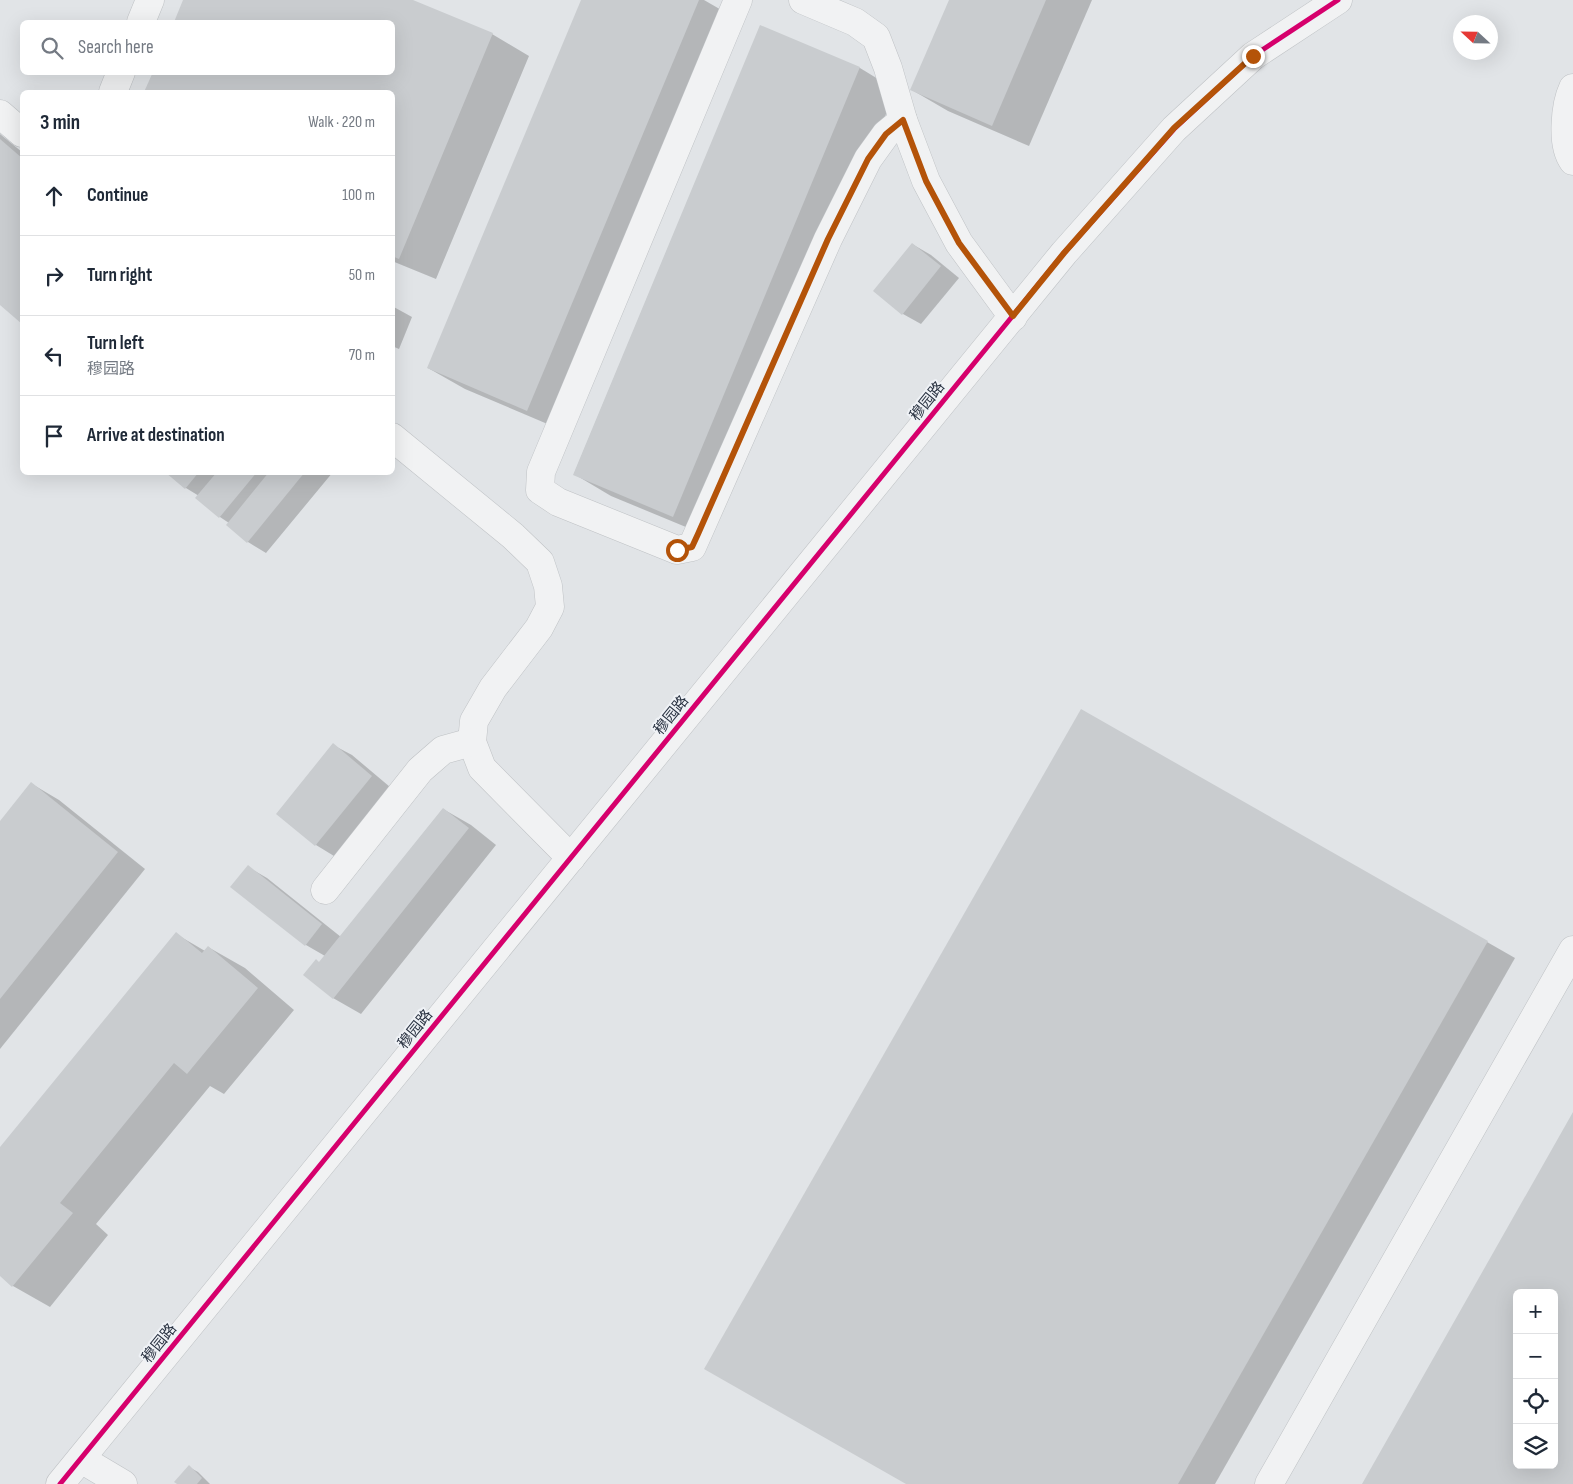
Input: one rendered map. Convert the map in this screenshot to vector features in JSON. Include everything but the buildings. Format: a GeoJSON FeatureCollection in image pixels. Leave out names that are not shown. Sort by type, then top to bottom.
{"type":"FeatureCollection","features":[{"type":"Feature","properties":{"kind":"street"},"geometry":{"type":"LineString","coordinates":[[738,0],[540,472],[540,490],[558,502],[677,550],[692,547],[828,239],[868,159],[886,134],[903,120]]}},
{"type":"Feature","properties":{"kind":"street"},"geometry":{"type":"LineString","coordinates":[[803,0],[855,22],[876,37],[888,68],[903,120],[926,181],[959,243],[1013,316]]}},
{"type":"Feature","properties":{"kind":"street","name":"穆园路"},"geometry":{"type":"LineString","coordinates":[[60,1484],[1064,253],[1174,128],[1253,56],[1338,0]]}},
{"type":"Feature","properties":{"kind":"street"},"geometry":{"type":"LineString","coordinates":[[114,90],[120,75]]}},
{"type":"Feature","properties":{"kind":"street"},"geometry":{"type":"LineString","coordinates":[[1573,88],[1567,100],[1565,124],[1569,156],[1573,161]]}},
{"type":"Feature","properties":{"kind":"street"},"geometry":{"type":"LineString","coordinates":[[0,114],[20,131]]}},
{"type":"Feature","properties":{"kind":"street"},"geometry":{"type":"LineString","coordinates":[[395,439],[520,542],[540,562],[548,586],[550,607],[539,628],[493,688],[474,721],[472,742],[482,768],[571,858]]}},
{"type":"Feature","properties":{"kind":"street"},"geometry":{"type":"LineString","coordinates":[[325,890],[420,770],[443,750],[472,742]]}},
{"type":"Feature","properties":{"kind":"street"},"geometry":{"type":"LineString","coordinates":[[1269,1484],[1573,950]]}},
{"type":"Feature","properties":{"kind":"street"},"geometry":{"type":"LineString","coordinates":[[80,1459],[123,1484]]}},
{"type":"Feature","properties":{"kind":"cycle path"},"geometry":{"type":"LineString","coordinates":[[60,1484],[1064,253],[1174,129],[1253,56],[1338,0]]}},
{"type":"Feature","properties":{"kind":"route"},"geometry":{"type":"LineString","coordinates":[[677,550],[692,547],[828,239],[868,159],[886,134],[903,120],[926,181],[959,243],[1013,316],[1064,253],[1174,128],[1253,56]]}}]}
